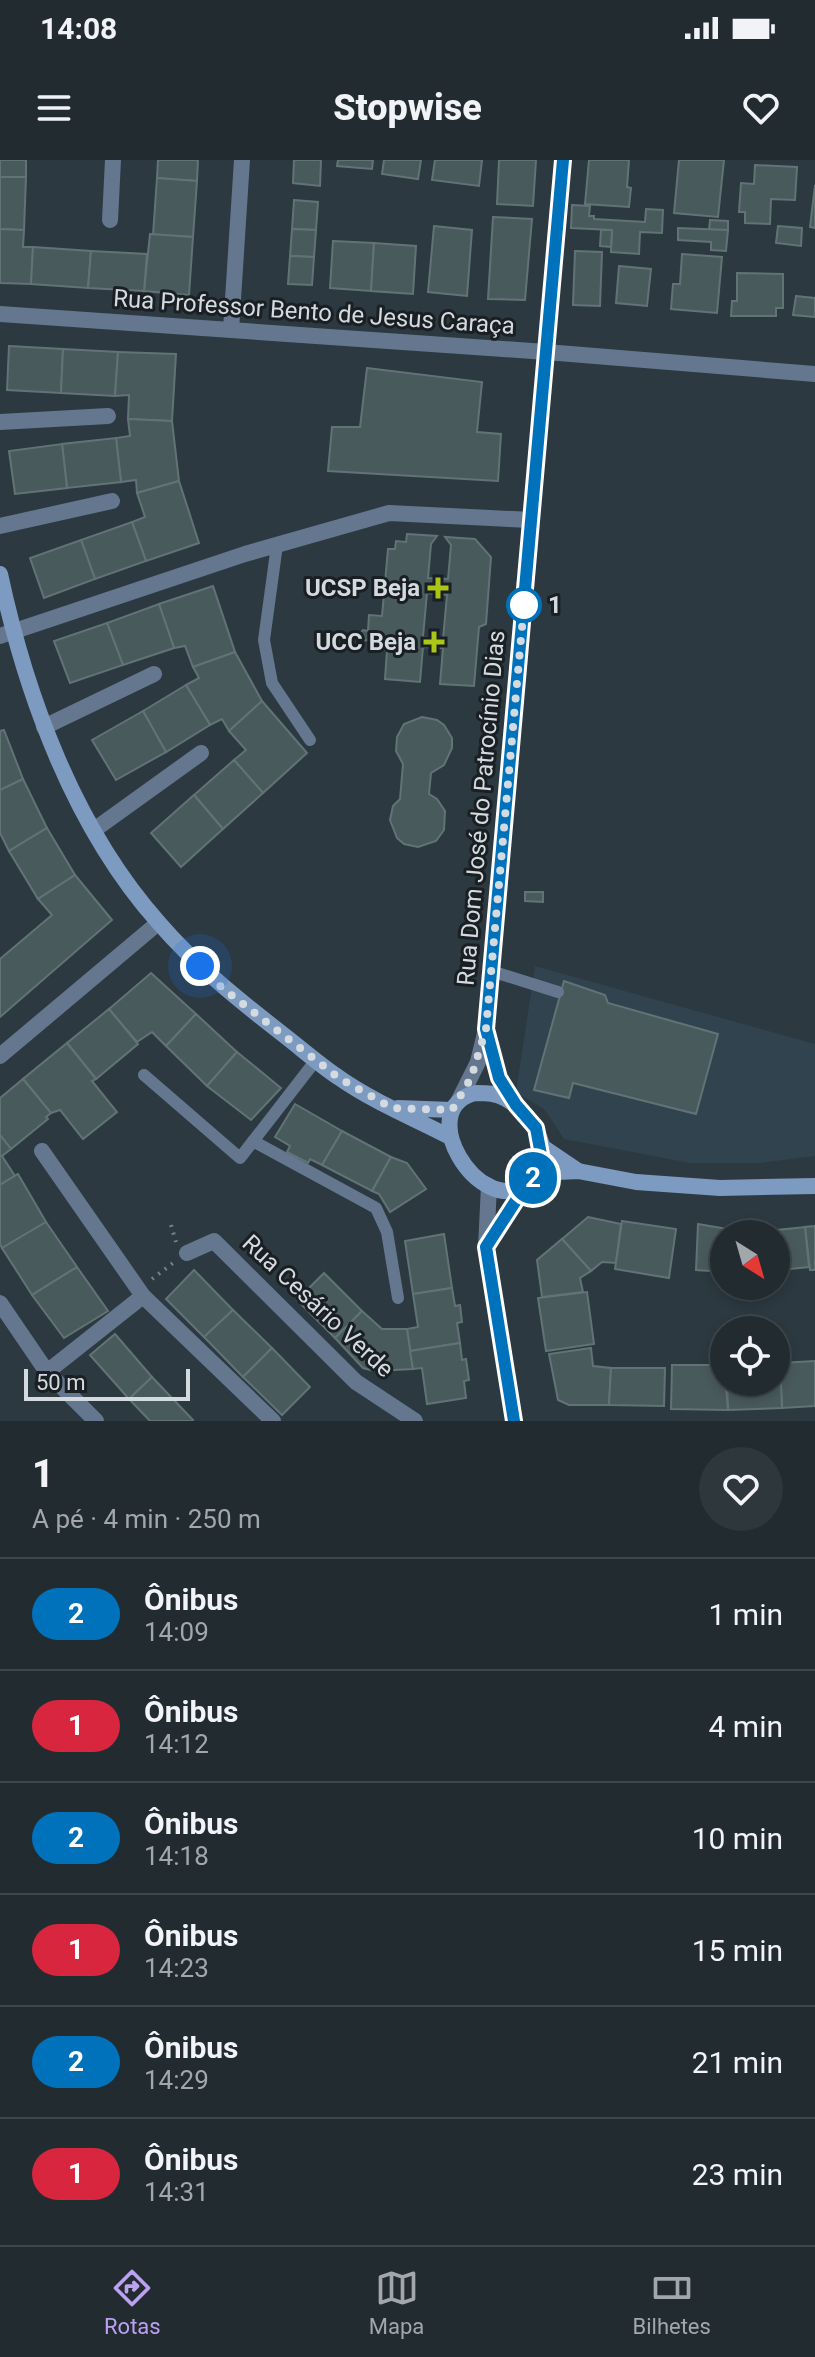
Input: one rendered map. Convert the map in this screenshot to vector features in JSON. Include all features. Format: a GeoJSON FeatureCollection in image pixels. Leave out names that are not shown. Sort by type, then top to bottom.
{"type":"FeatureCollection","features":[{"type":"Feature","properties":{"kind":"main road"},"geometry":{"type":"LineString","coordinates":[[0,574],[6,634],[44,727],[84,813],[129,884],[158,923],[221,987],[339,1078],[450,1137],[469,1169],[489,1186],[502,1191],[516,1190],[532,1179],[578,1171],[636,1182],[720,1188],[815,1186]]}},
{"type":"Feature","properties":{"kind":"main road"},"geometry":{"type":"LineString","coordinates":[[450,1137],[456,1105],[466,1095],[489,1093],[516,1105],[536,1128],[541,1146],[542,1160],[532,1179]]}},
{"type":"Feature","properties":{"kind":"main road"},"geometry":{"type":"LineString","coordinates":[[392,1108],[456,1105]]}},
{"type":"Feature","properties":{"kind":"main road"},"geometry":{"type":"LineString","coordinates":[[541,1146],[578,1171]]}},
{"type":"Feature","properties":{"kind":"street"},"geometry":{"type":"LineString","coordinates":[[110,220],[113,160]]}},
{"type":"Feature","properties":{"kind":"street"},"geometry":{"type":"LineString","coordinates":[[231,330],[242,160]]}},
{"type":"Feature","properties":{"kind":"street","name":"Rua Dom José do Patrocínio Dias"},"geometry":{"type":"LineString","coordinates":[[456,1105],[478,1062],[486,1029],[563,160]]}},
{"type":"Feature","properties":{"kind":"street","name":"Rua Professor Bento de Jesus Caraça"},"geometry":{"type":"LineString","coordinates":[[0,314],[815,374]]}},
{"type":"Feature","properties":{"kind":"street"},"geometry":{"type":"LineString","coordinates":[[0,422],[108,416]]}},
{"type":"Feature","properties":{"kind":"street"},"geometry":{"type":"LineString","coordinates":[[0,526],[112,501]]}},
{"type":"Feature","properties":{"kind":"street"},"geometry":{"type":"LineString","coordinates":[[6,634],[277,545],[389,513],[531,520]]}},
{"type":"Feature","properties":{"kind":"street"},"geometry":{"type":"LineString","coordinates":[[44,727],[154,674]]}},
{"type":"Feature","properties":{"kind":"street"},"geometry":{"type":"LineString","coordinates":[[94,830],[201,753]]}},
{"type":"Feature","properties":{"kind":"street"},"geometry":{"type":"LineString","coordinates":[[0,1056],[158,923]]}},
{"type":"Feature","properties":{"kind":"street","name":"Rua Dom José do Patrocínio Dias"},"geometry":{"type":"LineString","coordinates":[[486,1029],[499,1078],[516,1105]]}},
{"type":"Feature","properties":{"kind":"street"},"geometry":{"type":"LineString","coordinates":[[42,1151],[143,1296],[273,1421]]}},
{"type":"Feature","properties":{"kind":"street"},"geometry":{"type":"LineString","coordinates":[[486,1247],[532,1179]]}},
{"type":"Feature","properties":{"kind":"street"},"geometry":{"type":"LineString","coordinates":[[489,1186],[486,1247],[514,1421]]}},
{"type":"Feature","properties":{"kind":"street","name":"Rua Cesário Verde"},"geometry":{"type":"LineString","coordinates":[[187,1253],[214,1241],[356,1382],[415,1421]]}},
{"type":"Feature","properties":{"kind":"street"},"geometry":{"type":"LineString","coordinates":[[47,1372],[143,1296]]}},
{"type":"Feature","properties":{"kind":"street"},"geometry":{"type":"LineString","coordinates":[[0,1303],[47,1372],[96,1421]]}},
{"type":"Feature","properties":{"kind":"lane"},"geometry":{"type":"LineString","coordinates":[[277,545],[264,640],[272,683],[310,740]]}},
{"type":"Feature","properties":{"kind":"lane"},"geometry":{"type":"LineString","coordinates":[[491,971],[558,992]]}},
{"type":"Feature","properties":{"kind":"lane"},"geometry":{"type":"LineString","coordinates":[[144,1075],[240,1158],[316,1060]]}},
{"type":"Feature","properties":{"kind":"lane"},"geometry":{"type":"LineString","coordinates":[[253,1141],[376,1208],[387,1232],[398,1298]]}},
{"type":"Feature","properties":{"kind":"path"},"geometry":{"type":"LineString","coordinates":[[143,1296],[153,1277],[187,1253],[175,1241],[171,1225]]}},
{"type":"Feature","properties":{"kind":"shaded area"},"geometry":{"type":"Polygon","coordinates":[[[535,966],[815,1044],[815,1156],[760,1163],[690,1163],[564,1139],[545,1110],[516,1092],[535,966]]]}},
{"type":"Feature","properties":{"kind":"building"},"geometry":{"type":"Polygon","coordinates":[[[0,160],[26,160],[26,177],[0,177],[0,160]]]}},
{"type":"Feature","properties":{"kind":"building"},"geometry":{"type":"Polygon","coordinates":[[[158,160],[198,160],[197,181],[157,178],[158,160]]]}},
{"type":"Feature","properties":{"kind":"building"},"geometry":{"type":"Polygon","coordinates":[[[294,160],[321,160],[320,186],[293,183],[294,160]]]}},
{"type":"Feature","properties":{"kind":"building"},"geometry":{"type":"Polygon","coordinates":[[[338,160],[373,160],[372,169],[337,166],[338,160]]]}},
{"type":"Feature","properties":{"kind":"building"},"geometry":{"type":"Polygon","coordinates":[[[384,160],[421,160],[418,179],[382,174],[384,160]]]}},
{"type":"Feature","properties":{"kind":"building"},"geometry":{"type":"Polygon","coordinates":[[[435,160],[482,160],[479,186],[432,180],[435,160]]]}},
{"type":"Feature","properties":{"kind":"building"},"geometry":{"type":"Polygon","coordinates":[[[499,160],[536,160],[533,206],[497,204],[499,160]]]}},
{"type":"Feature","properties":{"kind":"building"},"geometry":{"type":"Polygon","coordinates":[[[589,160],[629,160],[629,207],[585,204],[589,160]]]}},
{"type":"Feature","properties":{"kind":"building"},"geometry":{"type":"Polygon","coordinates":[[[679,160],[724,160],[718,217],[674,213],[679,160]]]}},
{"type":"Feature","properties":{"kind":"building"},"geometry":{"type":"Polygon","coordinates":[[[755,165],[797,167],[795,200],[771,199],[770,224],[745,223],[745,212],[739,212],[741,183],[754,184],[755,165]]]}},
{"type":"Feature","properties":{"kind":"building"},"geometry":{"type":"Polygon","coordinates":[[[0,177],[26,177],[24,230],[0,229],[0,177]]]}},
{"type":"Feature","properties":{"kind":"building"},"geometry":{"type":"Polygon","coordinates":[[[157,178],[197,181],[193,237],[153,235],[157,178]]]}},
{"type":"Feature","properties":{"kind":"building"},"geometry":{"type":"Polygon","coordinates":[[[815,185],[815,228],[810,227],[815,185]]]}},
{"type":"Feature","properties":{"kind":"building"},"geometry":{"type":"Polygon","coordinates":[[[294,200],[318,202],[316,230],[292,229],[294,200]]]}},
{"type":"Feature","properties":{"kind":"building"},"geometry":{"type":"Polygon","coordinates":[[[572,205],[590,206],[589,216],[594,216],[594,219],[645,222],[646,209],[663,210],[662,233],[640,232],[639,254],[611,252],[612,230],[571,228],[572,205]]]}},
{"type":"Feature","properties":{"kind":"building"},"geometry":{"type":"Polygon","coordinates":[[[493,217],[532,219],[525,300],[488,299],[493,217]]]}},
{"type":"Feature","properties":{"kind":"building"},"geometry":{"type":"Polygon","coordinates":[[[710,220],[728,221],[728,230],[709,230],[710,220]]]}},
{"type":"Feature","properties":{"kind":"building"},"geometry":{"type":"Polygon","coordinates":[[[434,226],[472,230],[467,296],[428,292],[434,226]]]}},
{"type":"Feature","properties":{"kind":"building"},"geometry":{"type":"Polygon","coordinates":[[[778,226],[802,228],[801,246],[776,243],[778,226]]]}},
{"type":"Feature","properties":{"kind":"building"},"geometry":{"type":"Polygon","coordinates":[[[678,228],[728,230],[726,251],[711,250],[711,242],[678,240],[678,228]]]}},
{"type":"Feature","properties":{"kind":"building"},"geometry":{"type":"Polygon","coordinates":[[[0,229],[24,230],[23,247],[33,247],[31,284],[0,283],[0,229]]]}},
{"type":"Feature","properties":{"kind":"building"},"geometry":{"type":"Polygon","coordinates":[[[292,229],[316,230],[314,257],[290,256],[292,229]]]}},
{"type":"Feature","properties":{"kind":"building"},"geometry":{"type":"Polygon","coordinates":[[[601,230],[612,230],[611,247],[600,246],[601,230]]]}},
{"type":"Feature","properties":{"kind":"building"},"geometry":{"type":"Polygon","coordinates":[[[150,234],[193,237],[189,295],[144,291],[150,234]]]}},
{"type":"Feature","properties":{"kind":"building"},"geometry":{"type":"Polygon","coordinates":[[[333,241],[374,243],[371,291],[330,288],[333,241]]]}},
{"type":"Feature","properties":{"kind":"building"},"geometry":{"type":"Polygon","coordinates":[[[374,243],[416,246],[413,294],[371,291],[374,243]]]}},
{"type":"Feature","properties":{"kind":"building"},"geometry":{"type":"Polygon","coordinates":[[[33,247],[91,251],[88,288],[31,284],[33,247]]]}},
{"type":"Feature","properties":{"kind":"building"},"geometry":{"type":"Polygon","coordinates":[[[91,251],[147,254],[144,291],[88,288],[91,251]]]}},
{"type":"Feature","properties":{"kind":"building"},"geometry":{"type":"Polygon","coordinates":[[[575,251],[602,252],[600,306],[573,305],[575,251]]]}},
{"type":"Feature","properties":{"kind":"building"},"geometry":{"type":"Polygon","coordinates":[[[682,254],[722,257],[717,313],[671,309],[673,284],[680,284],[682,254]]]}},
{"type":"Feature","properties":{"kind":"building"},"geometry":{"type":"Polygon","coordinates":[[[290,256],[314,257],[312,285],[288,284],[290,256]]]}},
{"type":"Feature","properties":{"kind":"building"},"geometry":{"type":"Polygon","coordinates":[[[619,266],[651,269],[647,306],[616,303],[619,266]]]}},
{"type":"Feature","properties":{"kind":"building"},"geometry":{"type":"Polygon","coordinates":[[[737,273],[783,274],[783,308],[776,308],[776,316],[731,316],[732,301],[737,301],[737,273]]]}},
{"type":"Feature","properties":{"kind":"building"},"geometry":{"type":"Polygon","coordinates":[[[796,296],[815,298],[815,317],[793,315],[796,296]]]}},
{"type":"Feature","properties":{"kind":"building"},"geometry":{"type":"Polygon","coordinates":[[[9,346],[63,349],[61,393],[7,390],[9,346]]]}},
{"type":"Feature","properties":{"kind":"building"},"geometry":{"type":"Polygon","coordinates":[[[63,349],[118,352],[115,396],[61,393],[63,349]]]}},
{"type":"Feature","properties":{"kind":"building"},"geometry":{"type":"Polygon","coordinates":[[[118,352],[176,354],[172,421],[128,419],[129,395],[115,396],[118,352]]]}},
{"type":"Feature","properties":{"kind":"building"},"geometry":{"type":"Polygon","coordinates":[[[367,368],[482,382],[477,432],[501,434],[498,481],[328,471],[332,427],[360,427],[367,368]]]}},
{"type":"Feature","properties":{"kind":"building"},"geometry":{"type":"Polygon","coordinates":[[[128,419],[172,421],[179,481],[137,493],[136,480],[121,482],[116,438],[130,436],[128,419]]]}},
{"type":"Feature","properties":{"kind":"building"},"geometry":{"type":"Polygon","coordinates":[[[116,438],[121,482],[67,488],[62,444],[116,438]]]}},
{"type":"Feature","properties":{"kind":"building"},"geometry":{"type":"Polygon","coordinates":[[[62,444],[67,488],[15,494],[9,451],[62,444]]]}},
{"type":"Feature","properties":{"kind":"building"},"geometry":{"type":"Polygon","coordinates":[[[179,481],[199,543],[146,561],[132,522],[145,517],[137,493],[179,481]]]}},
{"type":"Feature","properties":{"kind":"building"},"geometry":{"type":"Polygon","coordinates":[[[132,522],[146,561],[95,579],[81,540],[132,522]]]}},
{"type":"Feature","properties":{"kind":"building"},"geometry":{"type":"Polygon","coordinates":[[[407,534],[437,536],[431,544],[428,578],[448,579],[451,545],[445,537],[475,539],[491,557],[486,624],[479,627],[474,686],[440,684],[443,648],[423,647],[420,682],[385,679],[387,650],[376,649],[377,641],[362,640],[359,635],[363,630],[368,631],[369,615],[382,616],[388,549],[395,549],[396,541],[406,542],[407,534]],[[427,593],[423,637],[443,639],[447,595],[427,593]]]}},
{"type":"Feature","properties":{"kind":"building"},"geometry":{"type":"Polygon","coordinates":[[[81,540],[95,579],[44,598],[30,558],[81,540]]]}},
{"type":"Feature","properties":{"kind":"building"},"geometry":{"type":"Polygon","coordinates":[[[213,586],[235,652],[193,667],[185,646],[174,648],[159,604],[213,586]]]}},
{"type":"Feature","properties":{"kind":"building"},"geometry":{"type":"Polygon","coordinates":[[[159,604],[174,648],[123,665],[107,623],[159,604]]]}},
{"type":"Feature","properties":{"kind":"building"},"geometry":{"type":"Polygon","coordinates":[[[107,623],[123,665],[70,683],[54,641],[107,623]]]}},
{"type":"Feature","properties":{"kind":"building"},"geometry":{"type":"Polygon","coordinates":[[[235,652],[262,701],[229,731],[222,719],[210,725],[186,685],[199,678],[193,667],[235,652]]]}},
{"type":"Feature","properties":{"kind":"building"},"geometry":{"type":"Polygon","coordinates":[[[186,685],[210,725],[166,752],[143,711],[186,685]]]}},
{"type":"Feature","properties":{"kind":"building"},"geometry":{"type":"Polygon","coordinates":[[[262,701],[307,753],[263,793],[234,760],[246,750],[229,731],[262,701]]]}},
{"type":"Feature","properties":{"kind":"building"},"geometry":{"type":"Polygon","coordinates":[[[143,711],[166,752],[116,780],[92,740],[143,711]]]}},
{"type":"Feature","properties":{"kind":"building"},"geometry":{"type":"Polygon","coordinates":[[[422,717],[444,725],[452,738],[452,748],[444,765],[431,773],[429,794],[445,811],[444,830],[436,841],[418,847],[404,844],[397,838],[390,820],[393,806],[400,799],[403,764],[396,751],[397,737],[404,724],[422,717]]]}},
{"type":"Feature","properties":{"kind":"building"},"geometry":{"type":"Polygon","coordinates":[[[4,730],[23,779],[0,790],[0,731],[4,730]]]}},
{"type":"Feature","properties":{"kind":"building"},"geometry":{"type":"Polygon","coordinates":[[[234,760],[263,793],[223,829],[194,795],[234,760]]]}},
{"type":"Feature","properties":{"kind":"building"},"geometry":{"type":"Polygon","coordinates":[[[23,779],[47,828],[9,851],[0,833],[0,790],[23,779]]]}},
{"type":"Feature","properties":{"kind":"building"},"geometry":{"type":"Polygon","coordinates":[[[194,795],[223,829],[181,867],[151,833],[194,795]]]}},
{"type":"Feature","properties":{"kind":"building"},"geometry":{"type":"Polygon","coordinates":[[[47,828],[75,875],[38,899],[9,851],[47,828]]]}},
{"type":"Feature","properties":{"kind":"building"},"geometry":{"type":"Polygon","coordinates":[[[75,875],[112,920],[0,1017],[0,959],[52,915],[38,899],[75,875]]]}},
{"type":"Feature","properties":{"kind":"building"},"geometry":{"type":"Polygon","coordinates":[[[525,892],[543,892],[543,902],[525,901],[525,892]]]}},
{"type":"Feature","properties":{"kind":"building"},"geometry":{"type":"Polygon","coordinates":[[[151,973],[196,1014],[166,1046],[152,1032],[137,1042],[109,1009],[151,973]]]}},
{"type":"Feature","properties":{"kind":"building"},"geometry":{"type":"Polygon","coordinates":[[[564,981],[605,995],[608,1003],[718,1034],[696,1114],[573,1083],[569,1098],[534,1090],[564,981]]]}},
{"type":"Feature","properties":{"kind":"building"},"geometry":{"type":"Polygon","coordinates":[[[109,1009],[138,1044],[96,1079],[67,1043],[109,1009]]]}},
{"type":"Feature","properties":{"kind":"building"},"geometry":{"type":"Polygon","coordinates":[[[196,1014],[237,1052],[207,1086],[166,1046],[196,1014]]]}},
{"type":"Feature","properties":{"kind":"building"},"geometry":{"type":"Polygon","coordinates":[[[67,1043],[117,1112],[83,1139],[60,1110],[51,1113],[23,1079],[67,1043]]]}},
{"type":"Feature","properties":{"kind":"building"},"geometry":{"type":"Polygon","coordinates":[[[237,1052],[281,1088],[251,1120],[207,1086],[237,1052]]]}},
{"type":"Feature","properties":{"kind":"building"},"geometry":{"type":"Polygon","coordinates":[[[23,1079],[51,1113],[46,1117],[48,1119],[11,1149],[0,1135],[0,1098],[23,1079]]]}},
{"type":"Feature","properties":{"kind":"building"},"geometry":{"type":"Polygon","coordinates":[[[295,1104],[342,1131],[322,1165],[310,1159],[308,1163],[287,1152],[290,1146],[275,1137],[295,1104]]]}},
{"type":"Feature","properties":{"kind":"building"},"geometry":{"type":"Polygon","coordinates":[[[342,1131],[391,1157],[372,1191],[322,1165],[342,1131]]]}},
{"type":"Feature","properties":{"kind":"building"},"geometry":{"type":"Polygon","coordinates":[[[0,1135],[11,1149],[2,1156],[15,1176],[0,1185],[0,1135]]]}},
{"type":"Feature","properties":{"kind":"building"},"geometry":{"type":"Polygon","coordinates":[[[391,1157],[407,1163],[426,1189],[390,1212],[379,1194],[372,1191],[391,1157]]]}},
{"type":"Feature","properties":{"kind":"building"},"geometry":{"type":"Polygon","coordinates":[[[18,1174],[46,1222],[2,1248],[0,1185],[18,1174]]]}},
{"type":"Feature","properties":{"kind":"building"},"geometry":{"type":"Polygon","coordinates":[[[588,1217],[621,1224],[616,1263],[602,1262],[591,1271],[562,1239],[588,1217]]]}},
{"type":"Feature","properties":{"kind":"building"},"geometry":{"type":"Polygon","coordinates":[[[622,1221],[676,1229],[669,1278],[615,1269],[622,1221]]]}},
{"type":"Feature","properties":{"kind":"building"},"geometry":{"type":"Polygon","coordinates":[[[46,1222],[77,1267],[32,1295],[2,1248],[46,1222]]]}},
{"type":"Feature","properties":{"kind":"building"},"geometry":{"type":"Polygon","coordinates":[[[698,1224],[710,1226],[710,1271],[696,1270],[698,1224]]]}},
{"type":"Feature","properties":{"kind":"building"},"geometry":{"type":"Polygon","coordinates":[[[815,1226],[815,1270],[810,1270],[805,1227],[815,1226]]]}},
{"type":"Feature","properties":{"kind":"building"},"geometry":{"type":"Polygon","coordinates":[[[805,1227],[809,1267],[790,1269],[790,1229],[805,1227]]]}},
{"type":"Feature","properties":{"kind":"building"},"geometry":{"type":"Polygon","coordinates":[[[444,1234],[452,1288],[413,1294],[405,1241],[444,1234]]]}},
{"type":"Feature","properties":{"kind":"building"},"geometry":{"type":"Polygon","coordinates":[[[562,1239],[591,1271],[580,1278],[583,1292],[542,1297],[537,1260],[562,1239]]]}},
{"type":"Feature","properties":{"kind":"building"},"geometry":{"type":"Polygon","coordinates":[[[77,1267],[108,1311],[64,1338],[32,1295],[77,1267]]]}},
{"type":"Feature","properties":{"kind":"building"},"geometry":{"type":"Polygon","coordinates":[[[194,1270],[233,1310],[204,1337],[166,1299],[194,1270]]]}},
{"type":"Feature","properties":{"kind":"building"},"geometry":{"type":"Polygon","coordinates":[[[324,1273],[362,1311],[335,1338],[297,1300],[324,1273]]]}},
{"type":"Feature","properties":{"kind":"building"},"geometry":{"type":"Polygon","coordinates":[[[452,1288],[455,1306],[460,1305],[462,1322],[457,1323],[460,1343],[410,1351],[407,1329],[418,1327],[413,1294],[452,1288]]]}},
{"type":"Feature","properties":{"kind":"building"},"geometry":{"type":"Polygon","coordinates":[[[587,1292],[594,1344],[546,1351],[538,1298],[587,1292]]]}},
{"type":"Feature","properties":{"kind":"building"},"geometry":{"type":"Polygon","coordinates":[[[233,1310],[272,1348],[243,1377],[204,1337],[233,1310]]]}},
{"type":"Feature","properties":{"kind":"building"},"geometry":{"type":"Polygon","coordinates":[[[362,1311],[382,1329],[407,1329],[413,1369],[374,1371],[363,1368],[335,1338],[362,1311]]]}},
{"type":"Feature","properties":{"kind":"building"},"geometry":{"type":"Polygon","coordinates":[[[115,1334],[152,1377],[129,1399],[90,1355],[115,1334]]]}},
{"type":"Feature","properties":{"kind":"building"},"geometry":{"type":"Polygon","coordinates":[[[460,1343],[469,1380],[464,1381],[466,1398],[427,1404],[422,1368],[413,1369],[410,1351],[460,1343]]]}},
{"type":"Feature","properties":{"kind":"building"},"geometry":{"type":"Polygon","coordinates":[[[272,1348],[310,1387],[282,1415],[243,1377],[272,1348]]]}},
{"type":"Feature","properties":{"kind":"building"},"geometry":{"type":"Polygon","coordinates":[[[591,1348],[593,1366],[611,1368],[609,1405],[569,1405],[558,1400],[549,1354],[591,1348]]]}},
{"type":"Feature","properties":{"kind":"building"},"geometry":{"type":"Polygon","coordinates":[[[815,1361],[815,1406],[782,1408],[781,1396],[790,1396],[790,1362],[815,1361]]]}},
{"type":"Feature","properties":{"kind":"building"},"geometry":{"type":"Polygon","coordinates":[[[672,1365],[710,1365],[710,1396],[727,1396],[728,1410],[671,1409],[672,1365]]]}},
{"type":"Feature","properties":{"kind":"building"},"geometry":{"type":"Polygon","coordinates":[[[611,1368],[665,1368],[664,1406],[609,1405],[611,1368]]]}},
{"type":"Feature","properties":{"kind":"building"},"geometry":{"type":"Polygon","coordinates":[[[152,1377],[192,1421],[150,1421],[129,1399],[152,1377]]]}},
{"type":"Feature","properties":{"kind":"building"},"geometry":{"type":"Polygon","coordinates":[[[728,1396],[781,1396],[782,1408],[728,1410],[728,1396]]]}},
{"type":"Feature","properties":{"kind":"bus line","name":"2"},"geometry":{"type":"LineString","coordinates":[[514,1421],[486,1247],[526,1185],[538,1173],[542,1160],[536,1128],[499,1078],[486,1029],[563,160]]}},
{"type":"Feature","properties":{"kind":"place","name":"UCSP Beja"},"geometry":{"type":"Point","coordinates":[438,588]}},
{"type":"Feature","properties":{"kind":"place","name":"1"},"geometry":{"type":"Point","coordinates":[524,605]}},
{"type":"Feature","properties":{"kind":"place","name":"UCC Beja"},"geometry":{"type":"Point","coordinates":[434,642]}},
{"type":"Feature","properties":{"kind":"route"},"geometry":{"type":"LineString","coordinates":[[200,966],[221,987],[339,1078],[392,1108],[452,1110],[478,1062],[486,1029],[524,605]]}}]}
